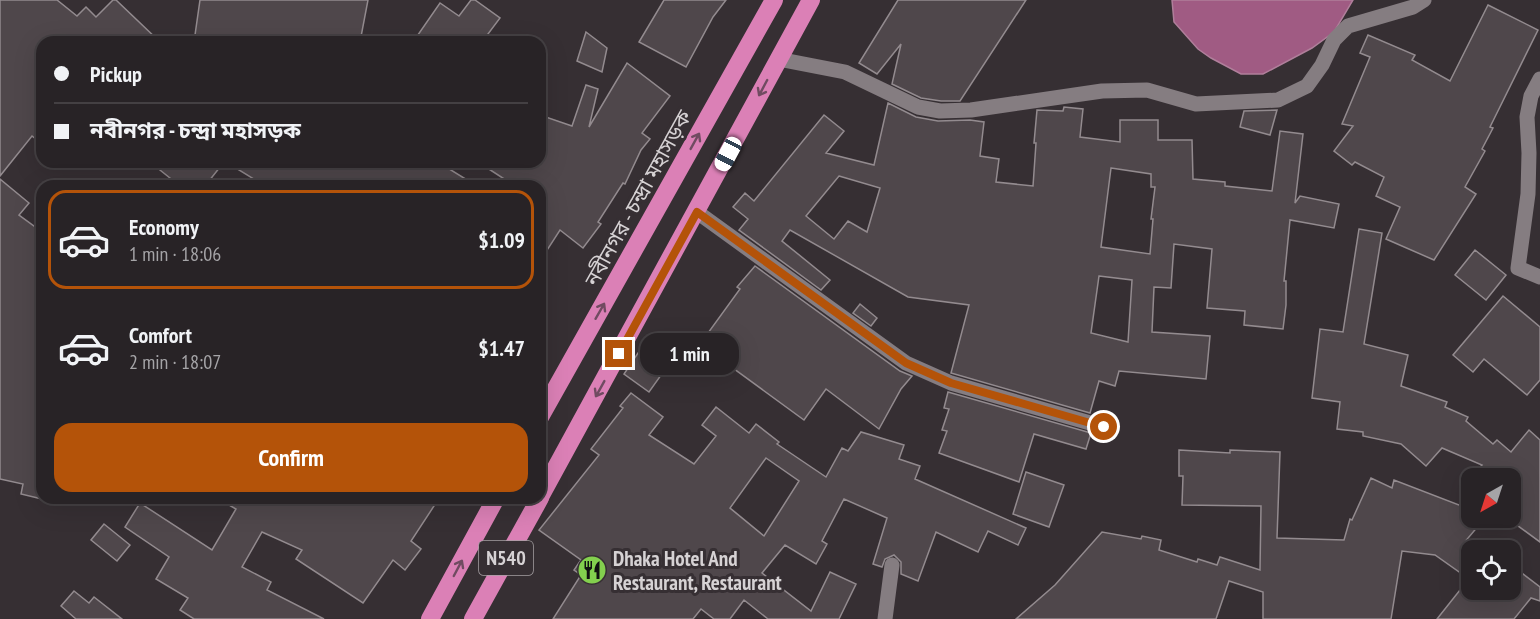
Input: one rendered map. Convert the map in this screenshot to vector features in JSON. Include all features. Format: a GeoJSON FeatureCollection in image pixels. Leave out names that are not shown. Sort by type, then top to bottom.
{"type":"FeatureCollection","features":[{"type":"Feature","properties":{"kind":"highway","name":"নবীনগর - চন্দ্রা মহাসড়ক"},"geometry":{"type":"LineString","coordinates":[[546,406],[774,0]]}},
{"type":"Feature","properties":{"kind":"highway","name":"N540"},"geometry":{"type":"LineString","coordinates":[[546,487],[811,0]]}},
{"type":"Feature","properties":{"kind":"highway","name":"N540"},"geometry":{"type":"LineString","coordinates":[[430,619],[493,504]]}},
{"type":"Feature","properties":{"kind":"highway","name":"N540"},"geometry":{"type":"LineString","coordinates":[[473,619],[537,504]]}},
{"type":"Feature","properties":{"kind":"street"},"geometry":{"type":"LineString","coordinates":[[778,59],[845,72],[918,107],[940,111],[971,110],[1102,92],[1147,90],[1196,104],[1278,99],[1307,86],[1322,65],[1334,40],[1348,26],[1413,8],[1424,0]]}},
{"type":"Feature","properties":{"kind":"street"},"geometry":{"type":"LineString","coordinates":[[1540,79],[1531,96],[1527,117],[1528,194],[1518,268],[1540,277]]}},
{"type":"Feature","properties":{"kind":"street"},"geometry":{"type":"LineString","coordinates":[[697,212],[906,363],[951,383],[1104,427]]}},
{"type":"Feature","properties":{"kind":"street"},"geometry":{"type":"LineString","coordinates":[[885,619],[892,565]]}},
{"type":"Feature","properties":{"kind":"shaded area"},"geometry":{"type":"Polygon","coordinates":[[[1172,0],[1353,0],[1334,32],[1312,48],[1263,74],[1241,74],[1198,49],[1174,22],[1172,0]]]}},
{"type":"Feature","properties":{"kind":"building"},"geometry":{"type":"Polygon","coordinates":[[[0,0],[57,0],[77,16],[86,7],[96,17],[113,0],[116,0],[154,36],[36,36],[36,139],[32,136],[0,176],[0,0]]]}},
{"type":"Feature","properties":{"kind":"building"},"geometry":{"type":"Polygon","coordinates":[[[200,0],[368,0],[361,36],[195,36],[200,0]]]}},
{"type":"Feature","properties":{"kind":"building"},"geometry":{"type":"Polygon","coordinates":[[[471,0],[475,0],[500,18],[486,36],[417,36],[440,3],[459,16],[471,0]]]}},
{"type":"Feature","properties":{"kind":"building"},"geometry":{"type":"Polygon","coordinates":[[[664,0],[726,0],[713,17],[686,67],[639,42],[664,0]]]}},
{"type":"Feature","properties":{"kind":"building"},"geometry":{"type":"Polygon","coordinates":[[[898,0],[1026,0],[960,101],[941,101],[921,98],[892,84],[901,44],[877,74],[859,63],[898,0]]]}},
{"type":"Feature","properties":{"kind":"building"},"geometry":{"type":"Polygon","coordinates":[[[1488,5],[1538,30],[1490,127],[1493,128],[1482,149],[1485,151],[1465,187],[1476,194],[1434,260],[1386,239],[1400,207],[1376,196],[1384,177],[1355,162],[1352,165],[1334,151],[1353,126],[1342,124],[1370,57],[1360,53],[1368,35],[1415,55],[1412,60],[1450,81],[1488,5]]]}},
{"type":"Feature","properties":{"kind":"building"},"geometry":{"type":"Polygon","coordinates":[[[586,32],[607,48],[602,72],[577,61],[586,32]]]}},
{"type":"Feature","properties":{"kind":"building"},"geometry":{"type":"Polygon","coordinates":[[[627,63],[670,96],[642,133],[650,139],[641,150],[625,184],[623,183],[598,222],[601,224],[583,248],[560,230],[546,252],[546,180],[506,180],[487,168],[546,168],[546,117],[572,126],[586,85],[598,89],[589,127],[627,63]]]}},
{"type":"Feature","properties":{"kind":"building"},"geometry":{"type":"Polygon","coordinates":[[[888,103],[916,117],[938,121],[984,122],[980,156],[999,159],[996,182],[1033,186],[1037,110],[1063,111],[1064,107],[1083,109],[1080,137],[1120,142],[1120,120],[1158,120],[1158,140],[1192,140],[1193,179],[1225,182],[1225,186],[1272,191],[1280,131],[1303,134],[1295,203],[1300,196],[1339,204],[1334,228],[1290,220],[1284,281],[1286,281],[1286,305],[1283,329],[1244,325],[1245,311],[1207,308],[1212,249],[1174,244],[1171,288],[1154,287],[1152,332],[1210,336],[1206,379],[1119,371],[1115,386],[1099,381],[1090,413],[951,373],[969,305],[908,297],[790,230],[782,241],[830,280],[821,290],[739,230],[748,219],[733,207],[745,193],[754,201],[824,115],[844,131],[826,153],[874,165],[888,103]],[[1111,168],[1101,247],[1150,254],[1155,187],[1151,187],[1151,174],[1111,168]],[[839,176],[806,216],[834,239],[848,221],[867,232],[880,188],[839,176]],[[1099,276],[1091,333],[1128,342],[1132,280],[1099,276]]]}},
{"type":"Feature","properties":{"kind":"building"},"geometry":{"type":"Polygon","coordinates":[[[1277,110],[1270,135],[1240,127],[1244,111],[1277,110]]]}},
{"type":"Feature","properties":{"kind":"building"},"geometry":{"type":"Polygon","coordinates":[[[158,168],[219,168],[210,180],[172,180],[158,168]]]}},
{"type":"Feature","properties":{"kind":"building"},"geometry":{"type":"Polygon","coordinates":[[[236,168],[448,168],[467,180],[255,180],[236,168]]]}},
{"type":"Feature","properties":{"kind":"building"},"geometry":{"type":"Polygon","coordinates":[[[0,179],[29,203],[19,215],[36,228],[36,498],[21,494],[23,484],[0,479],[0,179]]]}},
{"type":"Feature","properties":{"kind":"building"},"geometry":{"type":"Polygon","coordinates":[[[1359,229],[1382,233],[1364,344],[1408,355],[1401,386],[1447,402],[1445,407],[1468,417],[1466,421],[1493,444],[1497,440],[1511,452],[1529,430],[1540,440],[1540,542],[1521,528],[1521,468],[1479,468],[1482,465],[1442,448],[1426,466],[1401,444],[1363,436],[1363,432],[1337,429],[1340,402],[1312,398],[1320,329],[1343,332],[1359,229]]]}},
{"type":"Feature","properties":{"kind":"building"},"geometry":{"type":"Polygon","coordinates":[[[1475,250],[1506,275],[1486,300],[1455,275],[1475,250]]]}},
{"type":"Feature","properties":{"kind":"building"},"geometry":{"type":"Polygon","coordinates":[[[755,266],[900,371],[912,376],[901,389],[879,429],[826,389],[804,420],[700,344],[740,289],[737,287],[755,266]]]}},
{"type":"Feature","properties":{"kind":"building"},"geometry":{"type":"Polygon","coordinates":[[[1503,296],[1540,327],[1540,380],[1527,395],[1484,359],[1473,372],[1453,355],[1503,296]]]}},
{"type":"Feature","properties":{"kind":"building"},"geometry":{"type":"Polygon","coordinates":[[[860,304],[877,318],[871,326],[853,313],[860,304]]]}},
{"type":"Feature","properties":{"kind":"building"},"geometry":{"type":"Polygon","coordinates":[[[638,353],[664,371],[649,392],[624,374],[638,353]]]}},
{"type":"Feature","properties":{"kind":"building"},"geometry":{"type":"Polygon","coordinates":[[[948,392],[1091,433],[1086,449],[1034,434],[1019,482],[939,453],[947,431],[942,430],[949,409],[944,408],[948,392]]]}},
{"type":"Feature","properties":{"kind":"building"},"geometry":{"type":"Polygon","coordinates":[[[631,393],[663,417],[649,435],[694,464],[716,436],[702,425],[716,407],[749,433],[756,424],[779,442],[777,444],[826,477],[842,448],[848,451],[861,432],[904,445],[899,459],[920,466],[915,479],[1026,528],[1018,545],[988,531],[978,552],[936,532],[918,581],[901,574],[901,562],[894,555],[885,559],[882,567],[873,564],[887,518],[844,499],[822,541],[827,544],[816,564],[785,545],[762,573],[811,611],[830,572],[856,584],[839,619],[768,619],[744,600],[730,619],[714,619],[701,609],[693,619],[553,619],[581,575],[574,570],[581,560],[539,530],[599,455],[591,449],[623,408],[620,406],[631,393]],[[766,458],[730,508],[764,536],[799,481],[766,458]]]}},
{"type":"Feature","properties":{"kind":"building"},"geometry":{"type":"Polygon","coordinates":[[[1179,450],[1230,453],[1230,450],[1280,452],[1277,538],[1344,540],[1350,519],[1352,520],[1371,478],[1392,488],[1394,480],[1461,506],[1461,528],[1477,528],[1466,540],[1461,540],[1461,573],[1435,555],[1402,551],[1391,619],[1263,619],[1263,592],[1229,581],[1216,619],[1016,619],[1055,585],[1102,532],[1161,540],[1159,550],[1197,562],[1198,559],[1217,565],[1220,557],[1260,570],[1261,506],[1182,505],[1183,476],[1179,476],[1179,450]]]}},
{"type":"Feature","properties":{"kind":"building"},"geometry":{"type":"Polygon","coordinates":[[[1026,472],[1064,485],[1049,527],[1013,514],[1026,472]]]}},
{"type":"Feature","properties":{"kind":"building"},"geometry":{"type":"Polygon","coordinates":[[[142,504],[212,550],[236,509],[227,504],[431,504],[434,506],[411,541],[421,549],[405,570],[393,560],[363,603],[296,559],[302,550],[262,532],[242,567],[271,582],[267,590],[324,619],[194,619],[180,610],[188,598],[156,579],[169,557],[125,527],[142,504]]]}},
{"type":"Feature","properties":{"kind":"building"},"geometry":{"type":"Polygon","coordinates":[[[104,524],[130,545],[117,561],[91,540],[104,524]]]}},
{"type":"Feature","properties":{"kind":"building"},"geometry":{"type":"Polygon","coordinates":[[[1521,572],[1540,587],[1540,601],[1531,598],[1514,619],[1437,619],[1460,590],[1461,600],[1521,600],[1521,572]]]}},
{"type":"Feature","properties":{"kind":"building"},"geometry":{"type":"Polygon","coordinates":[[[74,591],[89,603],[94,597],[122,619],[76,619],[61,606],[74,591]]]}},
{"type":"Feature","properties":{"kind":"place","name":"Dhaka Hotel And Restaurant, Restaurant"},"geometry":{"type":"Point","coordinates":[592,570]}},
{"type":"Feature","properties":{"kind":"route"},"geometry":{"type":"LineString","coordinates":[[619,354],[697,212],[906,363],[951,383],[1104,427]]}}]}
